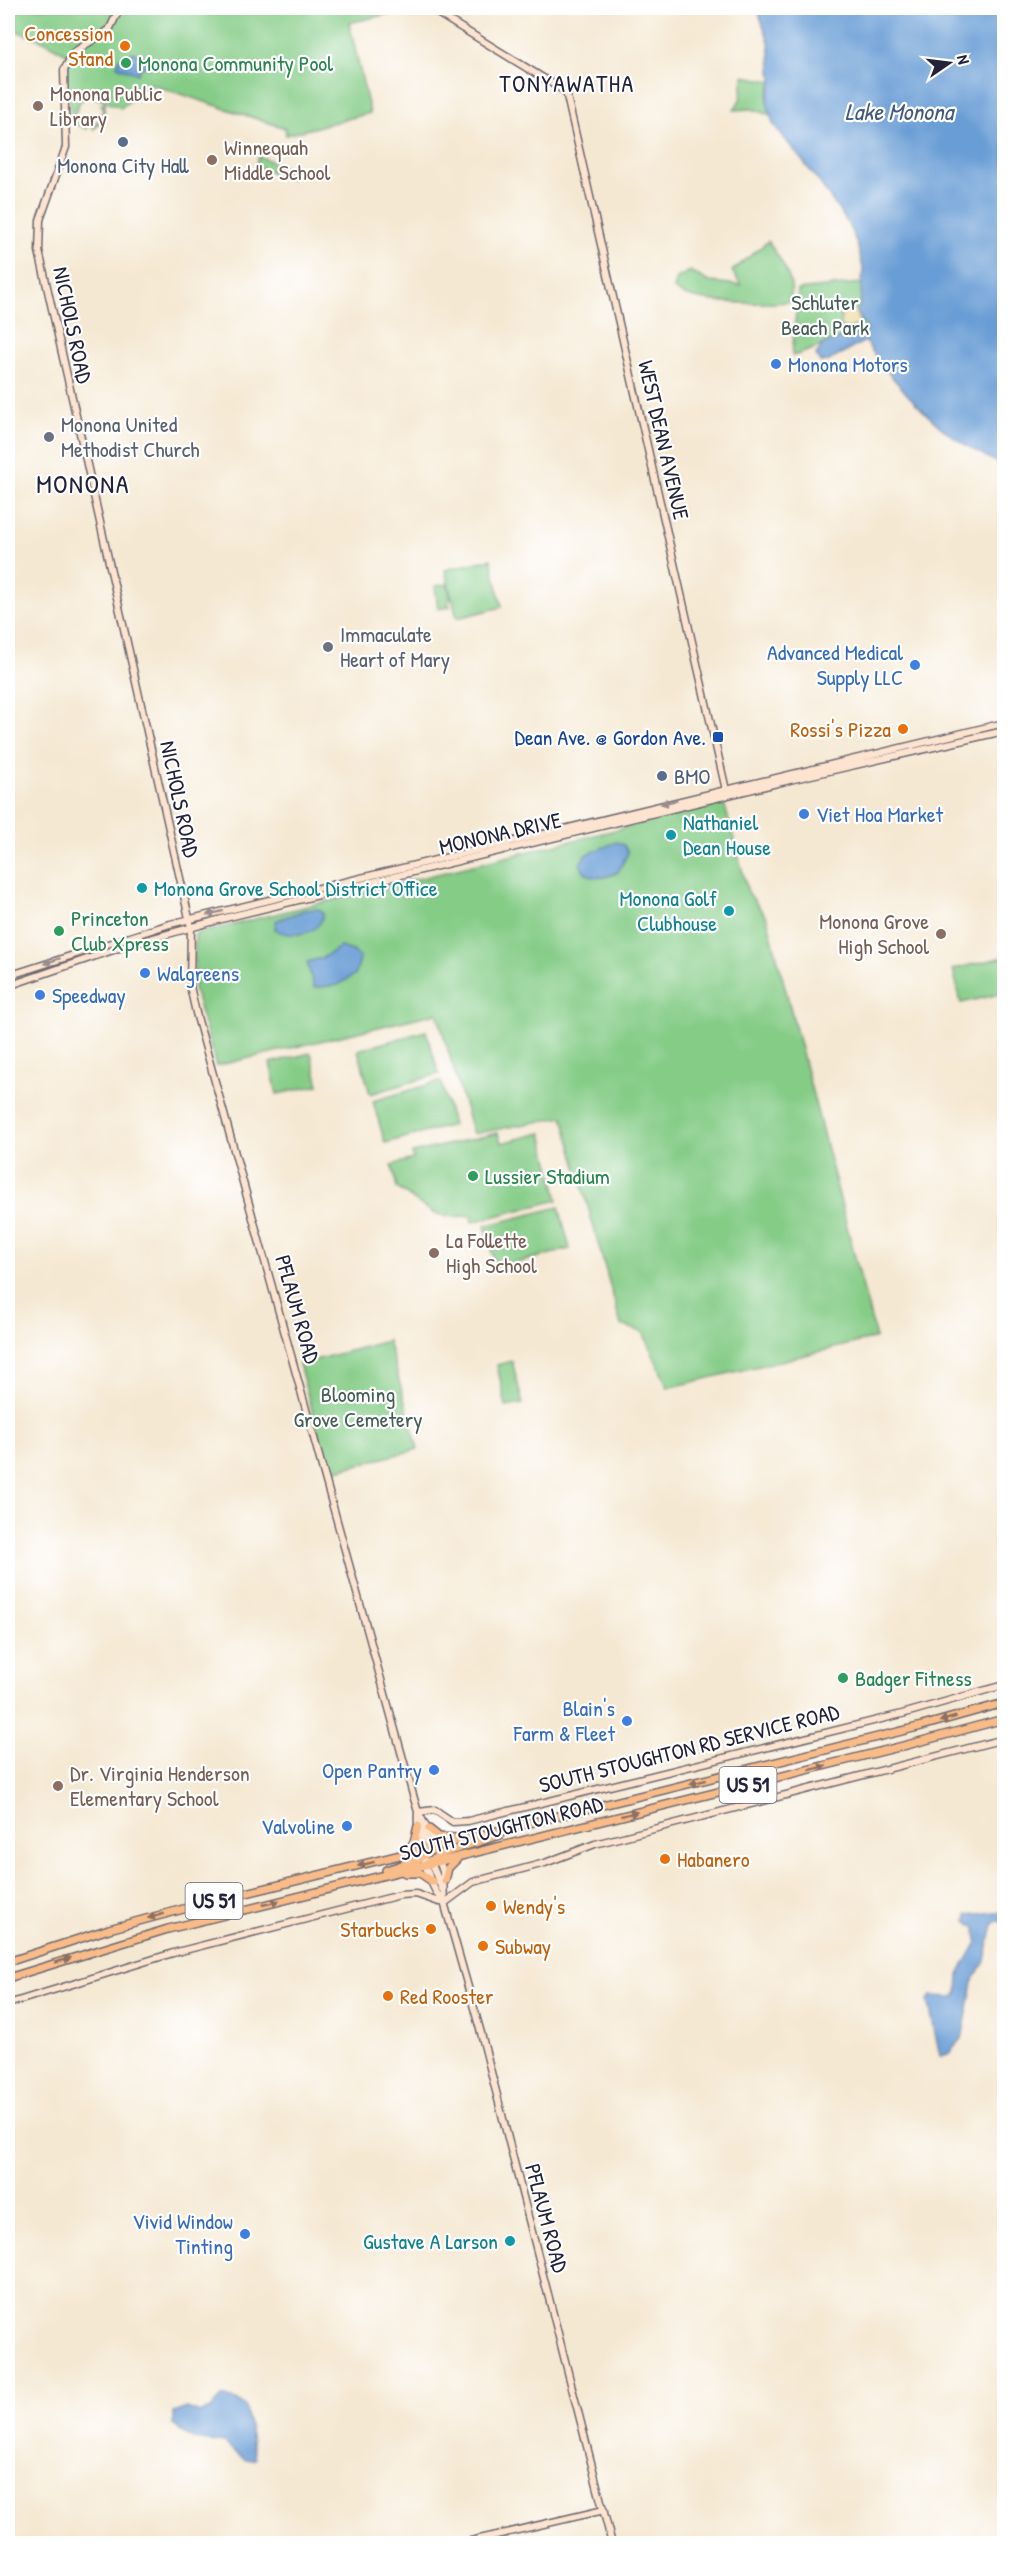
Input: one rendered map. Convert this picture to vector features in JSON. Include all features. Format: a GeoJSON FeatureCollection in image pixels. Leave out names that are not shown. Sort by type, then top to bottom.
{"type":"FeatureCollection","features":[{"type":"Feature","properties":{"kind":"main road","name":"SOUTH STOUGHTON ROAD"},"geometry":{"type":"LineString","coordinates":[[8,1978],[134,1938],[399,1871],[464,1840],[922,1726],[1005,1703]]}},
{"type":"Feature","properties":{"kind":"main road","name":"SOUTH STOUGHTON ROAD"},"geometry":{"type":"LineString","coordinates":[[8,1962],[150,1917],[406,1854],[459,1857],[1005,1719]]}},
{"type":"Feature","properties":{"kind":"main road"},"geometry":{"type":"LineString","coordinates":[[406,1854],[414,1842],[418,1826]]}},
{"type":"Feature","properties":{"kind":"main road"},"geometry":{"type":"LineString","coordinates":[[352,1883],[522,1826]]}},
{"type":"Feature","properties":{"kind":"main road"},"geometry":{"type":"LineString","coordinates":[[429,1829],[442,1838],[464,1840]]}},
{"type":"Feature","properties":{"kind":"main road"},"geometry":{"type":"LineString","coordinates":[[445,1881],[448,1868],[459,1857]]}},
{"type":"Feature","properties":{"kind":"main road"},"geometry":{"type":"LineString","coordinates":[[399,1871],[420,1873],[433,1882]]}},
{"type":"Feature","properties":{"kind":"street","name":"NICHOLS ROAD"},"geometry":{"type":"LineString","coordinates":[[120,8],[109,30],[79,47],[65,66],[62,83],[66,147],[40,220],[38,243],[188,919]]}},
{"type":"Feature","properties":{"kind":"street","name":"WEST DEAN AVENUE"},"geometry":{"type":"LineString","coordinates":[[429,8],[566,92],[728,796]]}},
{"type":"Feature","properties":{"kind":"street","name":"MONONA DRIVE"},"geometry":{"type":"LineString","coordinates":[[8,976],[188,919],[499,841],[1005,723]]}},
{"type":"Feature","properties":{"kind":"street","name":"MONONA DRIVE"},"geometry":{"type":"LineString","coordinates":[[8,986],[124,946],[190,927],[1005,731]]}},
{"type":"Feature","properties":{"kind":"street"},"geometry":{"type":"LineString","coordinates":[[499,841],[501,851]]}},
{"type":"Feature","properties":{"kind":"street","name":"PFLAUM ROAD"},"geometry":{"type":"LineString","coordinates":[[188,919],[190,986],[196,1013],[418,1812],[418,1826],[445,1881],[444,1902]]}},
{"type":"Feature","properties":{"kind":"street","name":"SOUTH STOUGHTON RD SERVICE ROAD"},"geometry":{"type":"LineString","coordinates":[[418,1812],[435,1810],[453,1822],[468,1821],[895,1716],[1005,1685]]}},
{"type":"Feature","properties":{"kind":"street"},"geometry":{"type":"LineString","coordinates":[[8,2004],[161,1957],[406,1894],[417,1894],[444,1902],[455,1898],[473,1882],[545,1863],[587,1847],[1005,1739]]}},
{"type":"Feature","properties":{"kind":"street","name":"PFLAUM ROAD"},"geometry":{"type":"LineString","coordinates":[[418,1812],[429,1829],[433,1882],[444,1902],[481,2033],[612,2544]]}},
{"type":"Feature","properties":{"kind":"street"},"geometry":{"type":"LineString","coordinates":[[418,1812],[420,1826],[441,1884],[444,1902]]}},
{"type":"Feature","properties":{"kind":"street"},"geometry":{"type":"LineString","coordinates":[[458,2544],[604,2510]]}},
{"type":"Feature","properties":{"kind":"green space"},"geometry":{"type":"Polygon","coordinates":[[[8,8],[352,8],[363,11],[371,8],[402,8],[401,11],[349,23],[370,113],[286,135],[285,128],[150,84],[121,108],[81,92],[63,90],[70,56],[44,41],[8,28],[8,8]]]}},
{"type":"Feature","properties":{"kind":"green space"},"geometry":{"type":"Polygon","coordinates":[[[743,76],[772,81],[767,96],[770,115],[752,109],[734,110],[741,98],[743,76]]]}},
{"type":"Feature","properties":{"kind":"green space"},"geometry":{"type":"Polygon","coordinates":[[[73,92],[85,98],[80,101],[74,116],[78,117],[81,122],[98,122],[104,108],[101,105],[105,104],[102,118],[93,129],[94,125],[89,123],[87,129],[72,122],[69,94],[73,92]]]}},
{"type":"Feature","properties":{"kind":"green space"},"geometry":{"type":"Polygon","coordinates":[[[259,156],[291,170],[291,179],[255,166],[259,156]]]}},
{"type":"Feature","properties":{"kind":"green space"},"geometry":{"type":"Polygon","coordinates":[[[768,241],[789,279],[791,295],[788,302],[711,301],[683,294],[674,289],[677,278],[690,271],[709,282],[741,285],[732,271],[768,241]]]}},
{"type":"Feature","properties":{"kind":"green space","name":"Schluter Beach Park"},"geometry":{"type":"Polygon","coordinates":[[[862,283],[860,307],[856,312],[861,322],[866,323],[867,330],[792,356],[798,290],[862,283]]]}},
{"type":"Feature","properties":{"kind":"green space"},"geometry":{"type":"Polygon","coordinates":[[[491,559],[502,607],[457,618],[445,570],[491,559]]]}},
{"type":"Feature","properties":{"kind":"green space"},"geometry":{"type":"Polygon","coordinates":[[[447,584],[451,599],[448,600],[450,607],[438,609],[435,586],[447,584]]]}},
{"type":"Feature","properties":{"kind":"green space"},"geometry":{"type":"Polygon","coordinates":[[[724,803],[748,892],[767,918],[876,1338],[668,1388],[643,1332],[621,1325],[563,1117],[473,1134],[437,1013],[216,1066],[194,989],[195,934],[724,803]]]}},
{"type":"Feature","properties":{"kind":"green space"},"geometry":{"type":"Polygon","coordinates":[[[1004,957],[1004,993],[961,1003],[953,969],[1004,957]]]}},
{"type":"Feature","properties":{"kind":"green space"},"geometry":{"type":"Polygon","coordinates":[[[426,1031],[439,1074],[370,1094],[358,1050],[426,1031]]]}},
{"type":"Feature","properties":{"kind":"green space"},"geometry":{"type":"Polygon","coordinates":[[[311,1053],[319,1085],[277,1094],[270,1063],[311,1053]]]}},
{"type":"Feature","properties":{"kind":"green space"},"geometry":{"type":"Polygon","coordinates":[[[441,1081],[453,1125],[385,1143],[373,1101],[441,1081]]]}},
{"type":"Feature","properties":{"kind":"green space","name":"Lussier Stadium"},"geometry":{"type":"Polygon","coordinates":[[[498,1133],[501,1143],[542,1133],[558,1200],[472,1222],[471,1215],[458,1217],[438,1215],[397,1188],[392,1165],[413,1159],[412,1153],[498,1133]]]}},
{"type":"Feature","properties":{"kind":"green space"},"geometry":{"type":"Polygon","coordinates":[[[559,1207],[570,1249],[496,1268],[485,1226],[559,1207]]]}},
{"type":"Feature","properties":{"kind":"green space","name":"Blooming Grove Cemetery"},"geometry":{"type":"Polygon","coordinates":[[[388,1341],[418,1449],[329,1472],[299,1364],[388,1341]]]}},
{"type":"Feature","properties":{"kind":"green space"},"geometry":{"type":"Polygon","coordinates":[[[512,1361],[523,1404],[506,1407],[497,1365],[512,1361]]]}},
{"type":"Feature","properties":{"kind":"sand"},"geometry":{"type":"Polygon","coordinates":[[[845,306],[856,310],[860,324],[848,329],[840,326],[842,309],[845,306]]]}},
{"type":"Feature","properties":{"kind":"water","name":"Lake Monona"},"geometry":{"type":"Polygon","coordinates":[[[757,8],[1004,8],[1004,466],[944,430],[895,380],[865,341],[827,362],[820,362],[816,355],[823,344],[867,330],[856,310],[860,307],[863,268],[857,244],[847,222],[820,183],[773,124],[767,103],[772,82],[769,42],[757,8]]]}},
{"type":"Feature","properties":{"kind":"water"},"geometry":{"type":"Polygon","coordinates":[[[132,52],[152,59],[149,68],[141,66],[138,74],[117,66],[120,57],[129,60],[132,52]]]}},
{"type":"Feature","properties":{"kind":"water"},"geometry":{"type":"Polygon","coordinates":[[[616,842],[624,845],[628,853],[618,872],[596,877],[583,870],[580,864],[585,855],[616,842]]]}},
{"type":"Feature","properties":{"kind":"water"},"geometry":{"type":"Polygon","coordinates":[[[319,909],[323,913],[321,920],[311,930],[289,934],[275,929],[276,921],[280,919],[305,910],[319,909]]]}},
{"type":"Feature","properties":{"kind":"water"},"geometry":{"type":"Polygon","coordinates":[[[340,947],[353,951],[360,958],[356,974],[338,985],[314,988],[307,962],[322,958],[340,947]]]}},
{"type":"Feature","properties":{"kind":"water"},"geometry":{"type":"Polygon","coordinates":[[[1004,1911],[1004,1922],[996,1921],[993,1925],[984,1964],[974,1977],[962,2039],[948,2054],[940,2056],[928,2000],[932,1996],[953,1997],[958,1993],[959,1974],[977,1942],[976,1928],[967,1921],[968,1915],[1004,1911]]]}},
{"type":"Feature","properties":{"kind":"water"},"geometry":{"type":"Polygon","coordinates":[[[223,2397],[237,2400],[246,2408],[255,2459],[245,2460],[224,2443],[193,2439],[173,2425],[173,2413],[187,2408],[200,2413],[211,2409],[223,2397]]]}},
{"type":"Feature","properties":{"kind":"place","name":"Concession Stand"},"geometry":{"type":"Point","coordinates":[125,46]}},
{"type":"Feature","properties":{"kind":"place","name":"Monona Community Pool"},"geometry":{"type":"Point","coordinates":[126,63]}},
{"type":"Feature","properties":{"kind":"place","name":"Monona Public Library"},"geometry":{"type":"Point","coordinates":[38,106]}},
{"type":"Feature","properties":{"kind":"place","name":"Monona City Hall"},"geometry":{"type":"Point","coordinates":[123,142]}},
{"type":"Feature","properties":{"kind":"place","name":"Winnequah Middle School"},"geometry":{"type":"Point","coordinates":[212,160]}},
{"type":"Feature","properties":{"kind":"place","name":"Monona Motors"},"geometry":{"type":"Point","coordinates":[776,364]}},
{"type":"Feature","properties":{"kind":"place","name":"Monona United Methodist Church"},"geometry":{"type":"Point","coordinates":[49,437]}},
{"type":"Feature","properties":{"kind":"place","name":"Immaculate Heart of Mary"},"geometry":{"type":"Point","coordinates":[328,647]}},
{"type":"Feature","properties":{"kind":"place","name":"Advanced Medical Supply LLC"},"geometry":{"type":"Point","coordinates":[915,665]}},
{"type":"Feature","properties":{"kind":"place","name":"Rossi's Pizza"},"geometry":{"type":"Point","coordinates":[903,729]}},
{"type":"Feature","properties":{"kind":"place","name":"Dean Ave. @ Gordon Ave."},"geometry":{"type":"Point","coordinates":[718,737]}},
{"type":"Feature","properties":{"kind":"place","name":"BMO"},"geometry":{"type":"Point","coordinates":[662,776]}},
{"type":"Feature","properties":{"kind":"place","name":"Viet Hoa Market"},"geometry":{"type":"Point","coordinates":[804,814]}},
{"type":"Feature","properties":{"kind":"place","name":"Nathaniel Dean House"},"geometry":{"type":"Point","coordinates":[671,835]}},
{"type":"Feature","properties":{"kind":"place","name":"Monona Grove School District Office"},"geometry":{"type":"Point","coordinates":[142,888]}},
{"type":"Feature","properties":{"kind":"place","name":"Monona Golf Clubhouse"},"geometry":{"type":"Point","coordinates":[729,911]}},
{"type":"Feature","properties":{"kind":"place","name":"Princeton Club Xpress"},"geometry":{"type":"Point","coordinates":[59,931]}},
{"type":"Feature","properties":{"kind":"place","name":"Monona Grove High School"},"geometry":{"type":"Point","coordinates":[941,934]}},
{"type":"Feature","properties":{"kind":"place","name":"Walgreens"},"geometry":{"type":"Point","coordinates":[145,973]}},
{"type":"Feature","properties":{"kind":"place","name":"Speedway"},"geometry":{"type":"Point","coordinates":[40,995]}},
{"type":"Feature","properties":{"kind":"place","name":"Lussier Stadium"},"geometry":{"type":"Point","coordinates":[473,1176]}},
{"type":"Feature","properties":{"kind":"place","name":"La Follette High School"},"geometry":{"type":"Point","coordinates":[434,1253]}},
{"type":"Feature","properties":{"kind":"place","name":"Badger Fitness"},"geometry":{"type":"Point","coordinates":[843,1678]}},
{"type":"Feature","properties":{"kind":"place","name":"Blain's Farm & Fleet"},"geometry":{"type":"Point","coordinates":[627,1721]}},
{"type":"Feature","properties":{"kind":"place","name":"Open Pantry"},"geometry":{"type":"Point","coordinates":[434,1770]}},
{"type":"Feature","properties":{"kind":"place","name":"Dr. Virginia Henderson Elementary School"},"geometry":{"type":"Point","coordinates":[58,1786]}},
{"type":"Feature","properties":{"kind":"place","name":"Valvoline"},"geometry":{"type":"Point","coordinates":[347,1826]}},
{"type":"Feature","properties":{"kind":"place","name":"Habanero"},"geometry":{"type":"Point","coordinates":[665,1859]}},
{"type":"Feature","properties":{"kind":"place","name":"Wendy's"},"geometry":{"type":"Point","coordinates":[491,1906]}},
{"type":"Feature","properties":{"kind":"place","name":"Starbucks"},"geometry":{"type":"Point","coordinates":[431,1929]}},
{"type":"Feature","properties":{"kind":"place","name":"Subway"},"geometry":{"type":"Point","coordinates":[483,1946]}},
{"type":"Feature","properties":{"kind":"place","name":"Red Rooster"},"geometry":{"type":"Point","coordinates":[388,1996]}},
{"type":"Feature","properties":{"kind":"place","name":"Vivid Window Tinting"},"geometry":{"type":"Point","coordinates":[245,2234]}},
{"type":"Feature","properties":{"kind":"place","name":"Gustave A Larson"},"geometry":{"type":"Point","coordinates":[510,2241]}},
{"type":"Feature","properties":{"kind":"district","name":"TONYAWATHA"},"geometry":{"type":"Point","coordinates":[567,84]}},
{"type":"Feature","properties":{"kind":"district","name":"MONONA"},"geometry":{"type":"Point","coordinates":[83,484]}}]}
